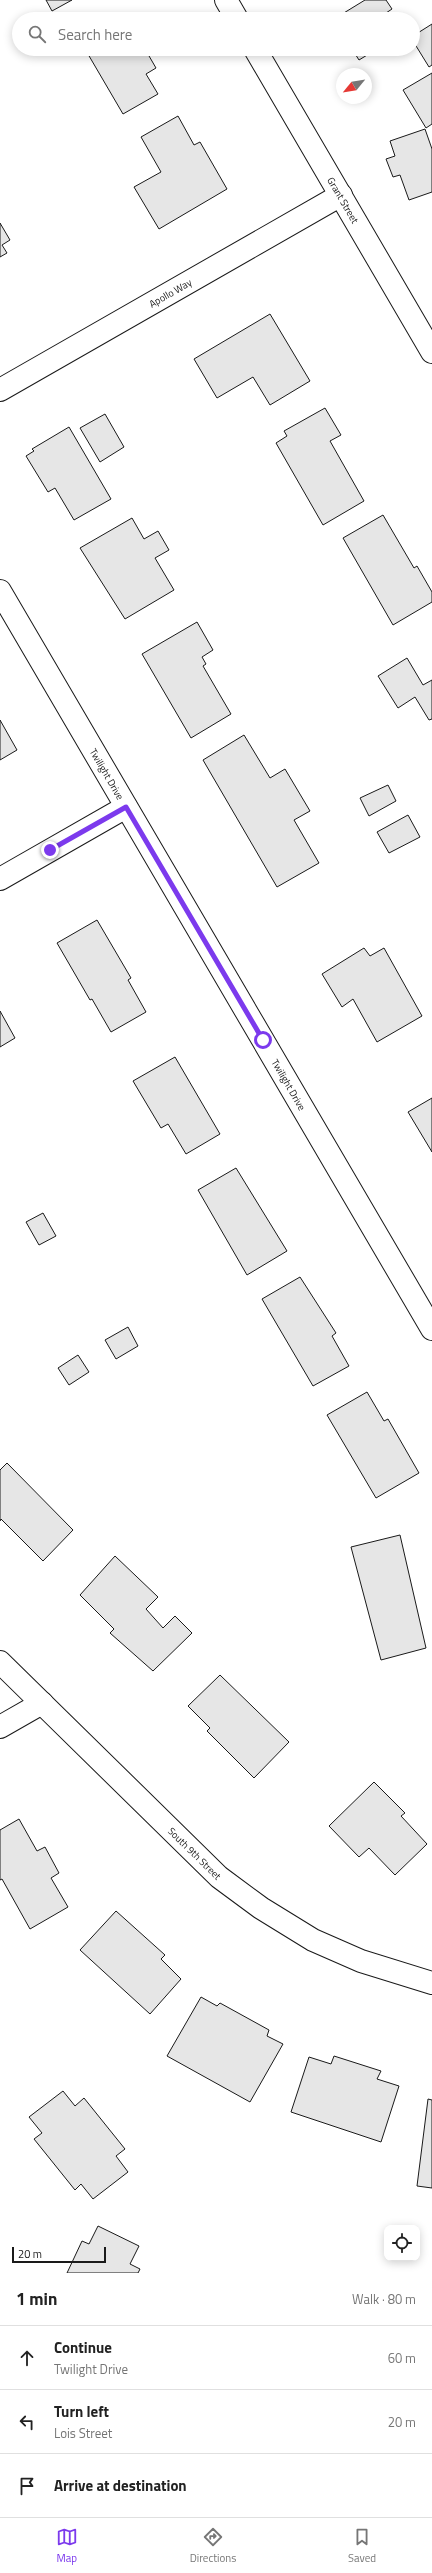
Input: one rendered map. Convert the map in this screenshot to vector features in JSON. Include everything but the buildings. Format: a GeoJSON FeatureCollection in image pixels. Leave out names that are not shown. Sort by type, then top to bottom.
{"type":"FeatureCollection","features":[{"type":"Feature","properties":{"kind":"street"},"geometry":{"type":"LineString","coordinates":[[226,0],[233,12]]}},
{"type":"Feature","properties":{"kind":"street","name":"Grant Street"},"geometry":{"type":"LineString","coordinates":[[259,56],[430,344]]}},
{"type":"Feature","properties":{"kind":"street","name":"Apollo Way"},"geometry":{"type":"LineString","coordinates":[[0,390],[341,195]]}},
{"type":"Feature","properties":{"kind":"street","name":"Twilight Drive"},"geometry":{"type":"LineString","coordinates":[[0,591],[432,1329]]}},
{"type":"Feature","properties":{"kind":"street"},"geometry":{"type":"LineString","coordinates":[[0,879],[126,807]]}},
{"type":"Feature","properties":{"kind":"street","name":"South 9th Street"},"geometry":{"type":"LineString","coordinates":[[0,1662],[219,1877],[261,1908],[313,1940],[361,1961],[432,1983]]}},
{"type":"Feature","properties":{"kind":"street"},"geometry":{"type":"LineString","coordinates":[[0,1727],[42,1703]]}},
{"type":"Feature","properties":{"kind":"route"},"geometry":{"type":"LineString","coordinates":[[50,850],[126,807],[263,1040]]}}]}
